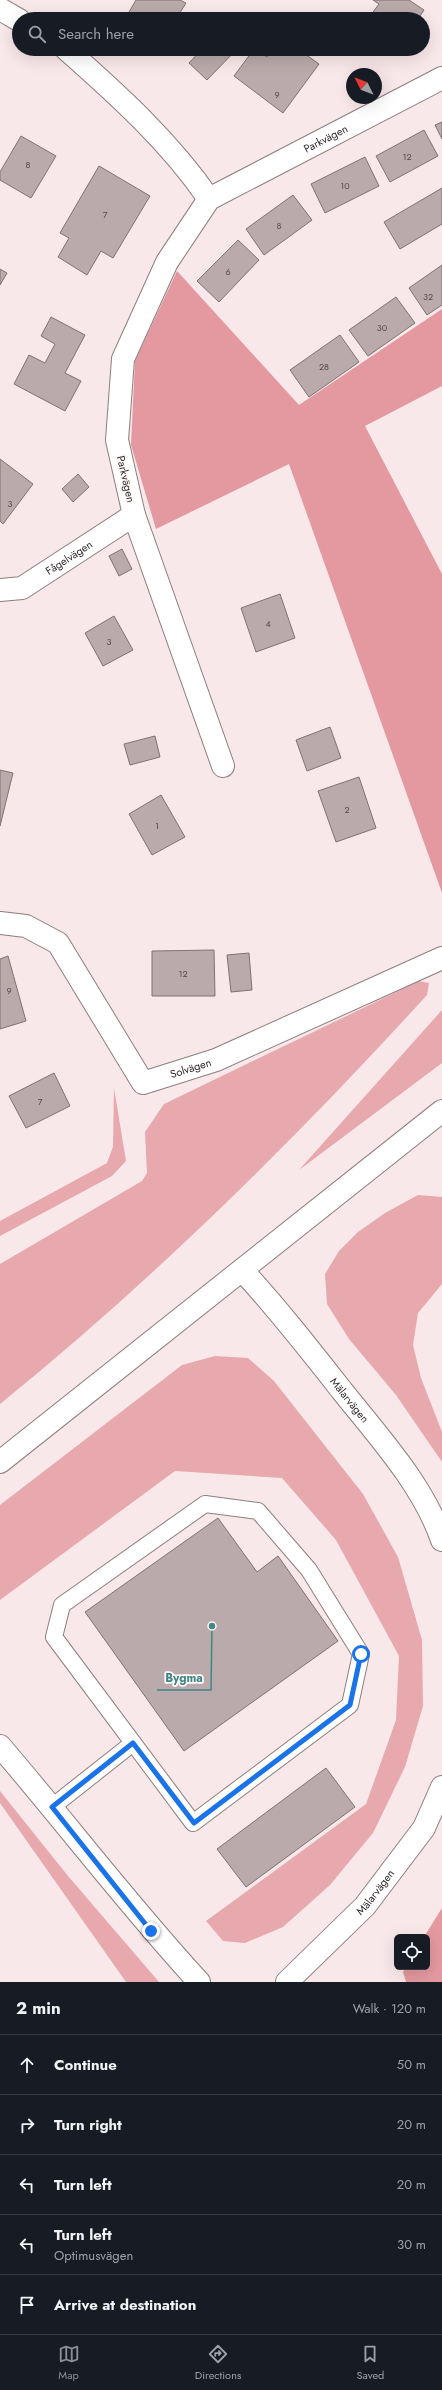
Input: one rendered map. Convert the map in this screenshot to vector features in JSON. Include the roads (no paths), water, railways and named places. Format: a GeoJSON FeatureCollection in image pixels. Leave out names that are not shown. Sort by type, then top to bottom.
{"type":"FeatureCollection","features":[{"type":"Feature","properties":{"kind":"street"},"geometry":{"type":"LineString","coordinates":[[0,10],[12,16]]}},
{"type":"Feature","properties":{"kind":"street"},"geometry":{"type":"LineString","coordinates":[[74,56],[124,100],[191,173],[209,199]]}},
{"type":"Feature","properties":{"kind":"street","name":"Parkvägen"},"geometry":{"type":"LineString","coordinates":[[223,766],[134,515],[117,440],[123,359],[167,262],[209,199],[442,78]]}},
{"type":"Feature","properties":{"kind":"street","name":"Fågelvägen"},"geometry":{"type":"LineString","coordinates":[[0,590],[22,588],[134,515]]}},
{"type":"Feature","properties":{"kind":"street","name":"Solvägen"},"geometry":{"type":"LineString","coordinates":[[0,923],[26,926],[58,944],[143,1083],[216,1060],[442,958]]}},
{"type":"Feature","properties":{"kind":"street"},"geometry":{"type":"LineString","coordinates":[[0,1462],[442,1111]]}},
{"type":"Feature","properties":{"kind":"street","name":"Mälarvägen"},"geometry":{"type":"LineString","coordinates":[[242,1270],[266,1296],[391,1451],[434,1518],[442,1540]]}},
{"type":"Feature","properties":{"kind":"street"},"geometry":{"type":"LineString","coordinates":[[0,1746],[52,1807],[151,1931],[199,1982]]}},
{"type":"Feature","properties":{"kind":"street","name":"Mälarvägen"},"geometry":{"type":"LineString","coordinates":[[286,1982],[365,1906],[424,1828],[442,1787]]}},
{"type":"Feature","properties":{"kind":"lane"},"geometry":{"type":"LineString","coordinates":[[204,1504],[258,1511],[309,1570],[361,1654],[350,1705],[194,1823],[133,1743],[54,1638],[62,1605],[204,1504]]}},
{"type":"Feature","properties":{"kind":"lane"},"geometry":{"type":"LineString","coordinates":[[52,1807],[133,1743]]}},
{"type":"Feature","properties":{"kind":"place","name":"Bygma"},"geometry":{"type":"Point","coordinates":[212,1626]}}]}
